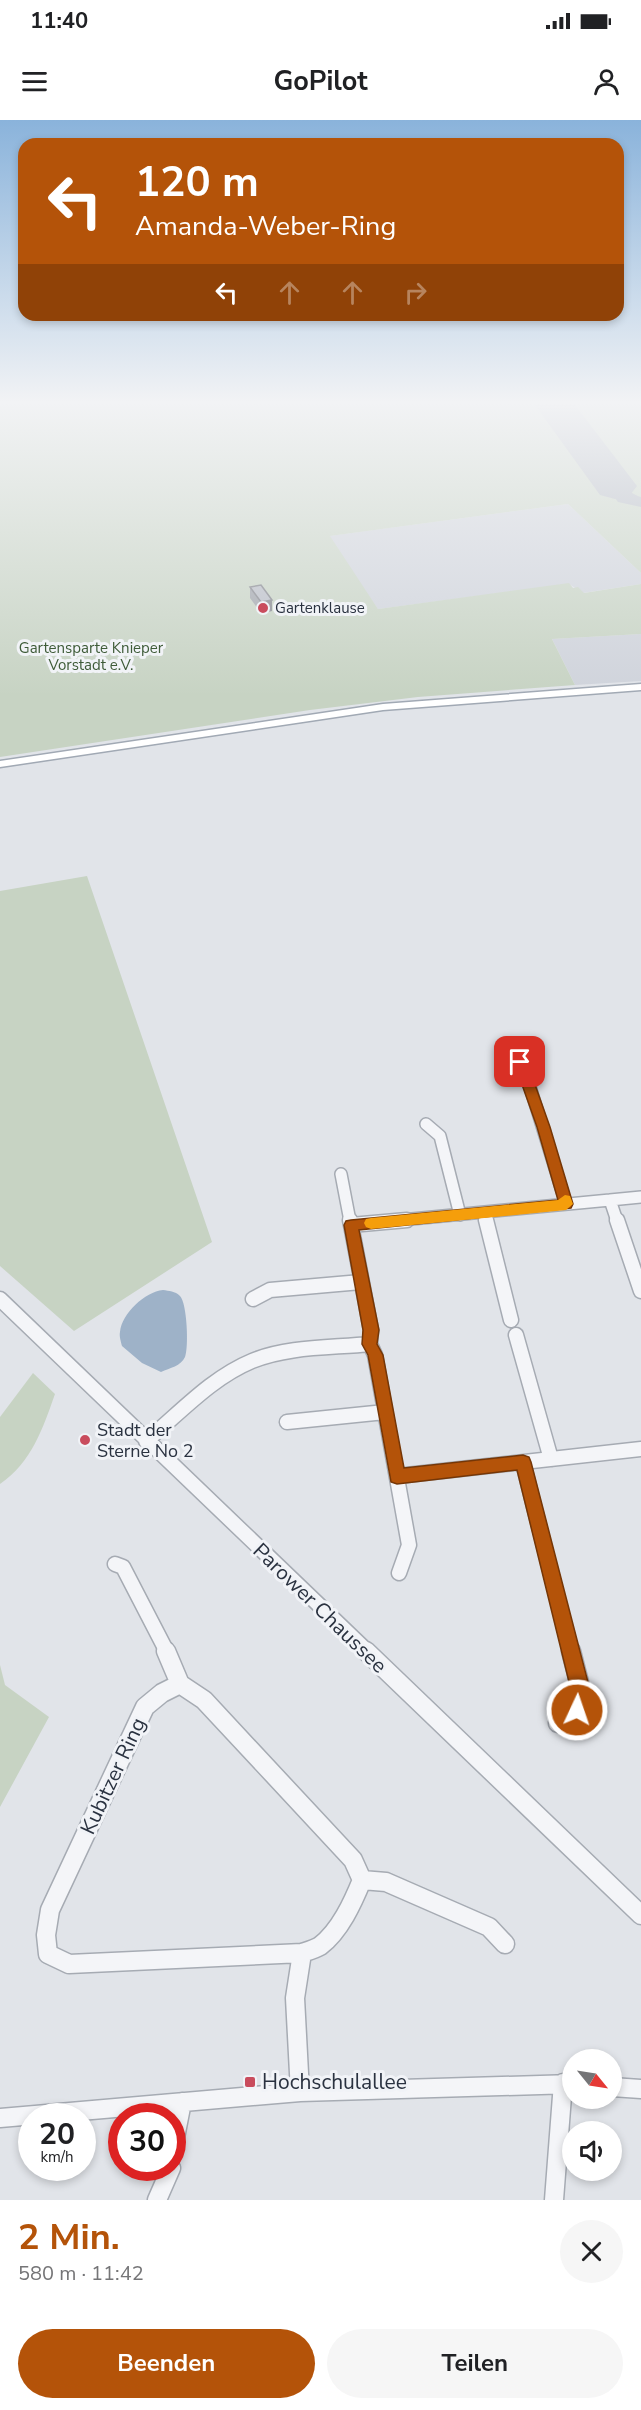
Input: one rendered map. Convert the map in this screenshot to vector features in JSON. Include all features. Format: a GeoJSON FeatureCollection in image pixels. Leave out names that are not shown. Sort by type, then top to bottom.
{"type":"FeatureCollection","features":[{"type":"Feature","properties":{"kind":"main road"},"geometry":{"type":"LineString","coordinates":[[0,764],[383,707],[641,687]]}},
{"type":"Feature","properties":{"kind":"street"},"geometry":{"type":"LineString","coordinates":[[509,1054],[523,1064],[566,1204]]}},
{"type":"Feature","properties":{"kind":"street"},"geometry":{"type":"LineString","coordinates":[[426,1124],[440,1136],[460,1215]]}},
{"type":"Feature","properties":{"kind":"street"},"geometry":{"type":"LineString","coordinates":[[341,1174],[371,1330],[370,1344],[375,1355],[409,1545],[399,1573]]}},
{"type":"Feature","properties":{"kind":"street"},"geometry":{"type":"LineString","coordinates":[[351,1225],[641,1197]]}},
{"type":"Feature","properties":{"kind":"street"},"geometry":{"type":"LineString","coordinates":[[610,1200],[641,1291]]}},
{"type":"Feature","properties":{"kind":"street"},"geometry":{"type":"LineString","coordinates":[[484,1212],[511,1320]]}},
{"type":"Feature","properties":{"kind":"street"},"geometry":{"type":"LineString","coordinates":[[253,1299],[270,1290],[361,1282]]}},
{"type":"Feature","properties":{"kind":"street","name":"Parower Chaussee"},"geometry":{"type":"LineString","coordinates":[[0,1299],[641,1915]]}},
{"type":"Feature","properties":{"kind":"street"},"geometry":{"type":"LineString","coordinates":[[516,1335],[551,1459]]}},
{"type":"Feature","properties":{"kind":"street"},"geometry":{"type":"LineString","coordinates":[[146,1441],[223,1378],[248,1362],[273,1355],[370,1344]]}},
{"type":"Feature","properties":{"kind":"street"},"geometry":{"type":"LineString","coordinates":[[287,1422],[385,1412]]}},
{"type":"Feature","properties":{"kind":"street"},"geometry":{"type":"LineString","coordinates":[[397,1476],[641,1449]]}},
{"type":"Feature","properties":{"kind":"street"},"geometry":{"type":"LineString","coordinates":[[523,1462],[580,1690],[577,1710],[558,1723]]}},
{"type":"Feature","properties":{"kind":"street"},"geometry":{"type":"LineString","coordinates":[[115,1564],[123,1567],[145,1607],[180,1684],[204,1700],[323,1826],[353,1860],[362,1880],[386,1882],[427,1899],[489,1927],[504,1944]]}},
{"type":"Feature","properties":{"kind":"street","name":"Kubitzer Ring"},"geometry":{"type":"LineString","coordinates":[[180,1684],[162,1693],[146,1707],[50,1910],[46,1935],[48,1954],[69,1964],[302,1953],[320,1946],[336,1928],[353,1901],[362,1880]]}},
{"type":"Feature","properties":{"kind":"street"},"geometry":{"type":"LineString","coordinates":[[300,2092],[294,1998],[302,1953]]}},
{"type":"Feature","properties":{"kind":"street"},"geometry":{"type":"LineString","coordinates":[[0,2118],[300,2092],[562,2084]]}},
{"type":"Feature","properties":{"kind":"street"},"geometry":{"type":"LineString","coordinates":[[622,2088],[641,2089]]}},
{"type":"Feature","properties":{"kind":"street"},"geometry":{"type":"LineString","coordinates":[[554,2200],[565,2109]]}},
{"type":"Feature","properties":{"kind":"street"},"geometry":{"type":"LineString","coordinates":[[157,2200],[166,2181]]}},
{"type":"Feature","properties":{"kind":"shaded area"},"geometry":{"type":"Polygon","coordinates":[[[568,504],[641,573],[641,584],[583,593],[569,584],[378,609],[329,536],[568,504]]]}},
{"type":"Feature","properties":{"kind":"shaded area"},"geometry":{"type":"Polygon","coordinates":[[[641,634],[641,681],[575,685],[552,639],[641,634]]]}},
{"type":"Feature","properties":{"kind":"green space","name":"Gartensparte Knieper Vorstadt e.V."},"geometry":{"type":"Polygon","coordinates":[[[0,502],[641,502],[641,573],[568,504],[330,536],[378,609],[569,583],[573,588],[578,587],[584,593],[641,584],[641,634],[552,639],[575,685],[418,697],[310,710],[0,757],[0,502]]]}},
{"type":"Feature","properties":{"kind":"green space"},"geometry":{"type":"Polygon","coordinates":[[[87,876],[212,1242],[74,1331],[0,1266],[0,891],[87,876]]]}},
{"type":"Feature","properties":{"kind":"green space"},"geometry":{"type":"Polygon","coordinates":[[[33,1373],[55,1394],[35,1444],[20,1465],[0,1484],[0,1417],[33,1373]]]}},
{"type":"Feature","properties":{"kind":"green space"},"geometry":{"type":"Polygon","coordinates":[[[0,1665],[5,1685],[49,1717],[0,1807],[0,1665]]]}},
{"type":"Feature","properties":{"kind":"water"},"geometry":{"type":"Polygon","coordinates":[[[163,1290],[176,1293],[182,1300],[186,1316],[187,1344],[185,1357],[181,1363],[161,1372],[142,1363],[122,1346],[120,1334],[130,1311],[142,1299],[163,1290]]]}},
{"type":"Feature","properties":{"kind":"building"},"geometry":{"type":"Polygon","coordinates":[[[261,585],[272,600],[261,602],[250,587],[261,585]]]}},
{"type":"Feature","properties":{"kind":"slow traffic"},"geometry":{"type":"LineString","coordinates":[[371,1223],[566,1204],[565,1200]]}},
{"type":"Feature","properties":{"kind":"place","name":"Gartenklause"},"geometry":{"type":"Point","coordinates":[263,608]}},
{"type":"Feature","properties":{"kind":"place","name":"Stadt der Sterne No 2"},"geometry":{"type":"Point","coordinates":[85,1440]}},
{"type":"Feature","properties":{"kind":"place","name":"Hochschulallee"},"geometry":{"type":"Point","coordinates":[250,2082]}},
{"type":"Feature","properties":{"kind":"route"},"geometry":{"type":"LineString","coordinates":[[520,1062],[523,1064],[566,1204],[351,1225],[371,1330],[370,1344],[375,1355],[397,1476],[523,1462],[580,1690],[577,1710]]}}]}
